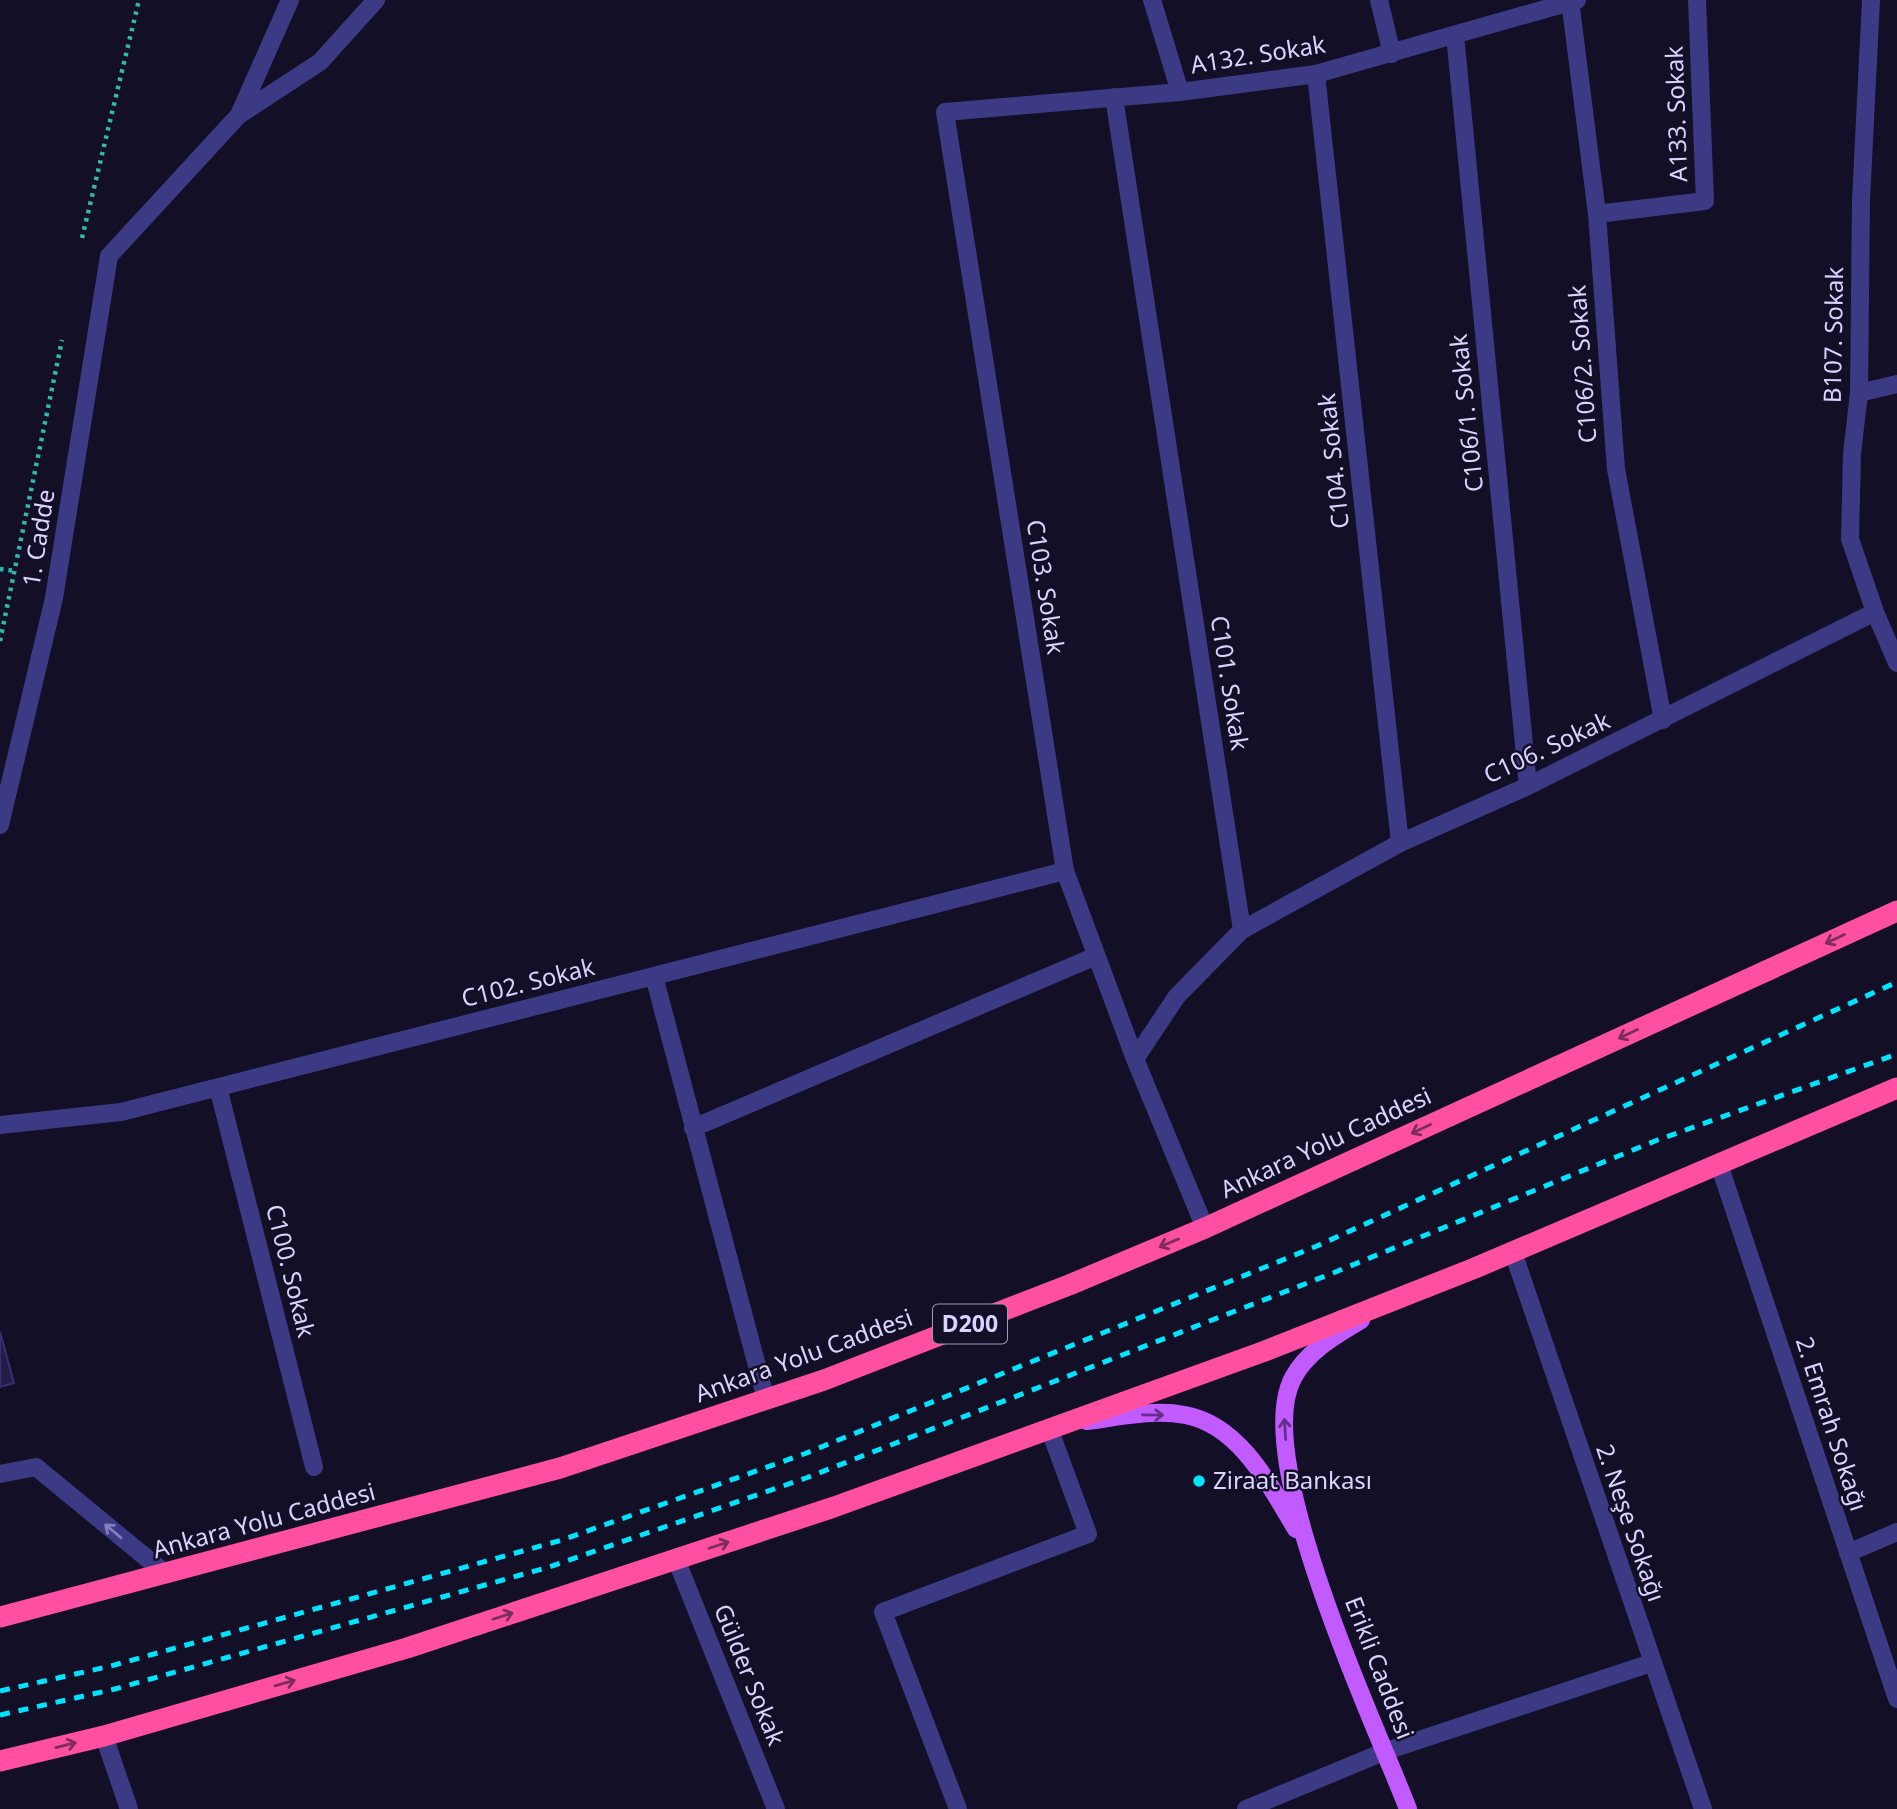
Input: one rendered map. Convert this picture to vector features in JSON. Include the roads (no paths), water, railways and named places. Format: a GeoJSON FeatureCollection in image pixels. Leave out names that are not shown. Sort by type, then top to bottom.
{"type":"FeatureCollection","features":[{"type":"Feature","properties":{"kind":"highway","name":"Ankara Yolu Caddesi"},"geometry":{"type":"LineString","coordinates":[[0,1617],[560,1468],[765,1400],[1057,1290],[1205,1227],[1897,911]]}},
{"type":"Feature","properties":{"kind":"highway"},"geometry":{"type":"LineString","coordinates":[[0,1761],[104,1736],[407,1648],[834,1507],[1265,1351],[1513,1252],[1897,1088]]}},
{"type":"Feature","properties":{"kind":"main road"},"geometry":{"type":"LineString","coordinates":[[1304,1544],[1288,1473],[1284,1415],[1292,1379],[1307,1358],[1330,1339],[1394,1300]]}},
{"type":"Feature","properties":{"kind":"main road"},"geometry":{"type":"LineString","coordinates":[[1055,1427],[1139,1414],[1186,1415],[1225,1433],[1250,1458],[1304,1544]]}},
{"type":"Feature","properties":{"kind":"main road","name":"Erikli Caddesi"},"geometry":{"type":"LineString","coordinates":[[1304,1544],[1408,1809]]}},
{"type":"Feature","properties":{"kind":"street"},"geometry":{"type":"LineString","coordinates":[[239,115],[290,0]]}},
{"type":"Feature","properties":{"kind":"street"},"geometry":{"type":"LineString","coordinates":[[239,115],[320,62],[376,0]]}},
{"type":"Feature","properties":{"kind":"street"},"geometry":{"type":"LineString","coordinates":[[1152,0],[1180,92]]}},
{"type":"Feature","properties":{"kind":"street"},"geometry":{"type":"LineString","coordinates":[[1379,0],[1392,54]]}},
{"type":"Feature","properties":{"kind":"street","name":"A133. Sokak"},"geometry":{"type":"LineString","coordinates":[[1597,214],[1705,201],[1697,0]]}},
{"type":"Feature","properties":{"kind":"street","name":"B107. Sokak"},"geometry":{"type":"LineString","coordinates":[[1871,0],[1861,200],[1858,393],[1852,454],[1850,539],[1875,612],[1897,663]]}},
{"type":"Feature","properties":{"kind":"street","name":"A132. Sokak"},"geometry":{"type":"LineString","coordinates":[[945,112],[1180,92],[1316,74],[1572,1]]}},
{"type":"Feature","properties":{"kind":"street","name":"C106/2. Sokak"},"geometry":{"type":"LineString","coordinates":[[1572,1],[1597,214],[1616,469],[1663,720]]}},
{"type":"Feature","properties":{"kind":"street","name":"C106/1. Sokak"},"geometry":{"type":"LineString","coordinates":[[1455,35],[1528,786]]}},
{"type":"Feature","properties":{"kind":"street","name":"C104. Sokak"},"geometry":{"type":"LineString","coordinates":[[1316,74],[1400,843]]}},
{"type":"Feature","properties":{"kind":"street","name":"C101. Sokak"},"geometry":{"type":"LineString","coordinates":[[1114,97],[1242,930]]}},
{"type":"Feature","properties":{"kind":"street","name":"C103. Sokak"},"geometry":{"type":"LineString","coordinates":[[945,112],[1065,871],[1135,1059]]}},
{"type":"Feature","properties":{"kind":"street","name":"1. Cadde"},"geometry":{"type":"LineString","coordinates":[[0,825],[54,598],[109,256],[239,115]]}},
{"type":"Feature","properties":{"kind":"street"},"geometry":{"type":"LineString","coordinates":[[1858,393],[1897,384]]}},
{"type":"Feature","properties":{"kind":"street","name":"C106. Sokak"},"geometry":{"type":"LineString","coordinates":[[1242,930],[1400,843],[1528,786],[1875,612]]}},
{"type":"Feature","properties":{"kind":"street","name":"C102. Sokak"},"geometry":{"type":"LineString","coordinates":[[0,1125],[121,1112],[1065,871]]}},
{"type":"Feature","properties":{"kind":"street"},"geometry":{"type":"LineString","coordinates":[[1205,1227],[1135,1059],[1177,996],[1242,930]]}},
{"type":"Feature","properties":{"kind":"street"},"geometry":{"type":"LineString","coordinates":[[693,1128],[1096,956]]}},
{"type":"Feature","properties":{"kind":"street"},"geometry":{"type":"LineString","coordinates":[[653,976],[765,1400]]}},
{"type":"Feature","properties":{"kind":"street","name":"C100. Sokak"},"geometry":{"type":"LineString","coordinates":[[218,1087],[314,1467]]}},
{"type":"Feature","properties":{"kind":"street","name":"2. Emrah Sokağı"},"geometry":{"type":"LineString","coordinates":[[1719,1164],[1897,1699]]}},
{"type":"Feature","properties":{"kind":"street","name":"2. Neşe Sokağı"},"geometry":{"type":"LineString","coordinates":[[1513,1252],[1703,1809]]}},
{"type":"Feature","properties":{"kind":"street"},"geometry":{"type":"LineString","coordinates":[[958,1809],[883,1612],[1088,1534],[1055,1427]]}},
{"type":"Feature","properties":{"kind":"street"},"geometry":{"type":"LineString","coordinates":[[0,1474],[36,1467],[166,1574]]}},
{"type":"Feature","properties":{"kind":"street"},"geometry":{"type":"LineString","coordinates":[[1848,1552],[1897,1532]]}},
{"type":"Feature","properties":{"kind":"street","name":"Gülder Sokak"},"geometry":{"type":"LineString","coordinates":[[676,1559],[776,1809]]}},
{"type":"Feature","properties":{"kind":"street"},"geometry":{"type":"LineString","coordinates":[[1246,1809],[1386,1751],[1651,1663]]}},
{"type":"Feature","properties":{"kind":"street"},"geometry":{"type":"LineString","coordinates":[[104,1736],[129,1809]]}},
{"type":"Feature","properties":{"kind":"railway"},"geometry":{"type":"LineString","coordinates":[[0,1691],[111,1666],[562,1540],[804,1454],[1317,1246],[1897,982]]}},
{"type":"Feature","properties":{"kind":"railway"},"geometry":{"type":"LineString","coordinates":[[0,1715],[115,1689],[549,1567],[806,1478],[1333,1273],[1655,1141],[1897,1054]]}},
{"type":"Feature","properties":{"kind":"place","name":"Ziraat Bankası"},"geometry":{"type":"Point","coordinates":[1199,1481]}}]}
